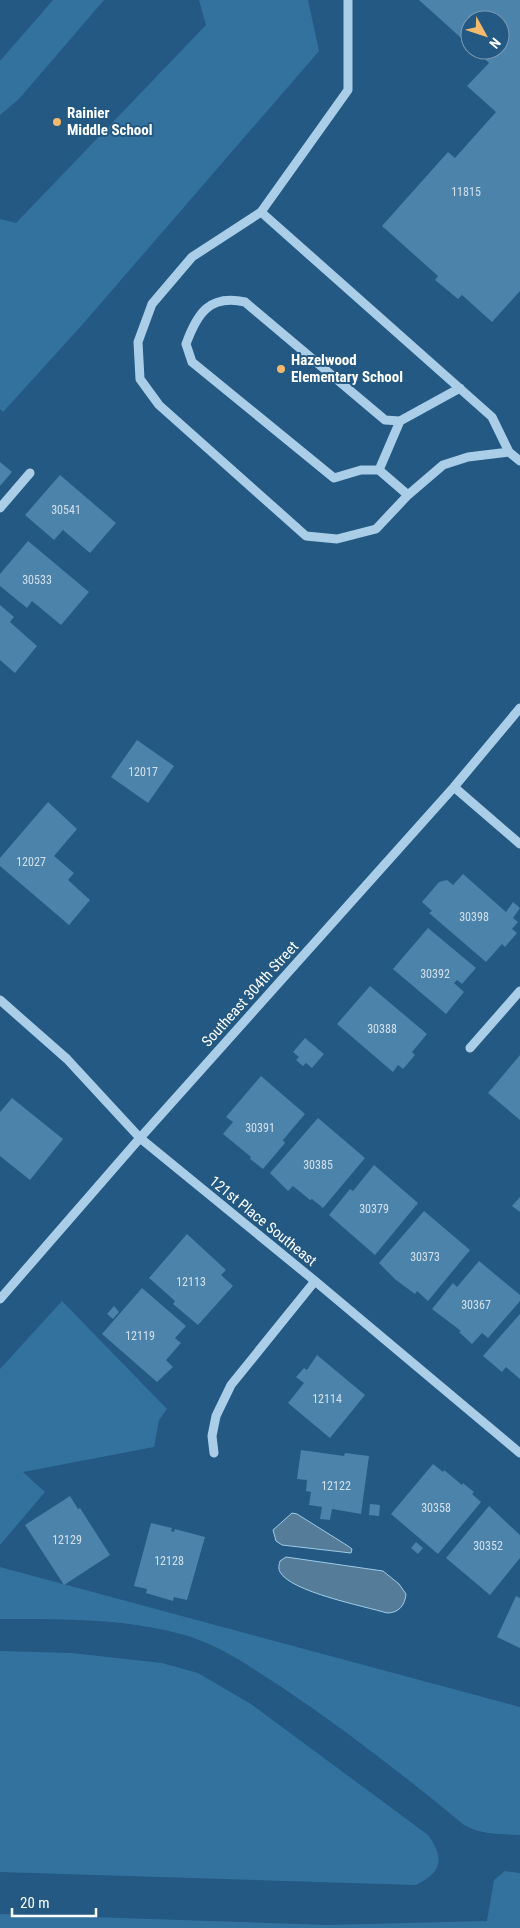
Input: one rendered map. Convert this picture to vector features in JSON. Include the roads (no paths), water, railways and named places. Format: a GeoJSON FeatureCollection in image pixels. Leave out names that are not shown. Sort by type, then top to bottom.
{"type":"FeatureCollection","features":[{"type":"Feature","properties":{"kind":"street"},"geometry":{"type":"LineString","coordinates":[[348,0],[348,90],[261,212],[192,257],[152,304],[138,342],[140,379],[167,413],[306,536],[337,539],[376,529],[408,495],[443,465],[468,457],[509,452]]}},
{"type":"Feature","properties":{"kind":"street"},"geometry":{"type":"LineString","coordinates":[[261,212],[492,417],[509,452],[520,462]]}},
{"type":"Feature","properties":{"kind":"street"},"geometry":{"type":"LineString","coordinates":[[408,495],[379,470],[361,470],[334,478],[192,362],[186,344],[194,323],[211,303],[230,299],[245,302],[385,420],[400,421],[460,388]]}},
{"type":"Feature","properties":{"kind":"street"},"geometry":{"type":"LineString","coordinates":[[379,470],[400,421]]}},
{"type":"Feature","properties":{"kind":"street"},"geometry":{"type":"LineString","coordinates":[[0,508],[30,473]]}},
{"type":"Feature","properties":{"kind":"street","name":"Southeast 304th Street"},"geometry":{"type":"LineString","coordinates":[[0,1298],[140,1138],[454,787],[520,708]]}},
{"type":"Feature","properties":{"kind":"street"},"geometry":{"type":"LineString","coordinates":[[454,787],[520,844]]}},
{"type":"Feature","properties":{"kind":"street"},"geometry":{"type":"LineString","coordinates":[[470,1048],[520,991]]}},
{"type":"Feature","properties":{"kind":"street","name":"121st Place Southeast"},"geometry":{"type":"LineString","coordinates":[[0,1000],[67,1059],[140,1138],[315,1281],[520,1453]]}},
{"type":"Feature","properties":{"kind":"street"},"geometry":{"type":"LineString","coordinates":[[214,1453],[212,1436],[216,1416],[231,1385],[315,1281]]}},
{"type":"Feature","properties":{"kind":"place","name":"Rainier Middle School"},"geometry":{"type":"Point","coordinates":[57,122]}},
{"type":"Feature","properties":{"kind":"place","name":"Hazelwood Elementary School"},"geometry":{"type":"Point","coordinates":[281,369]}}]}
